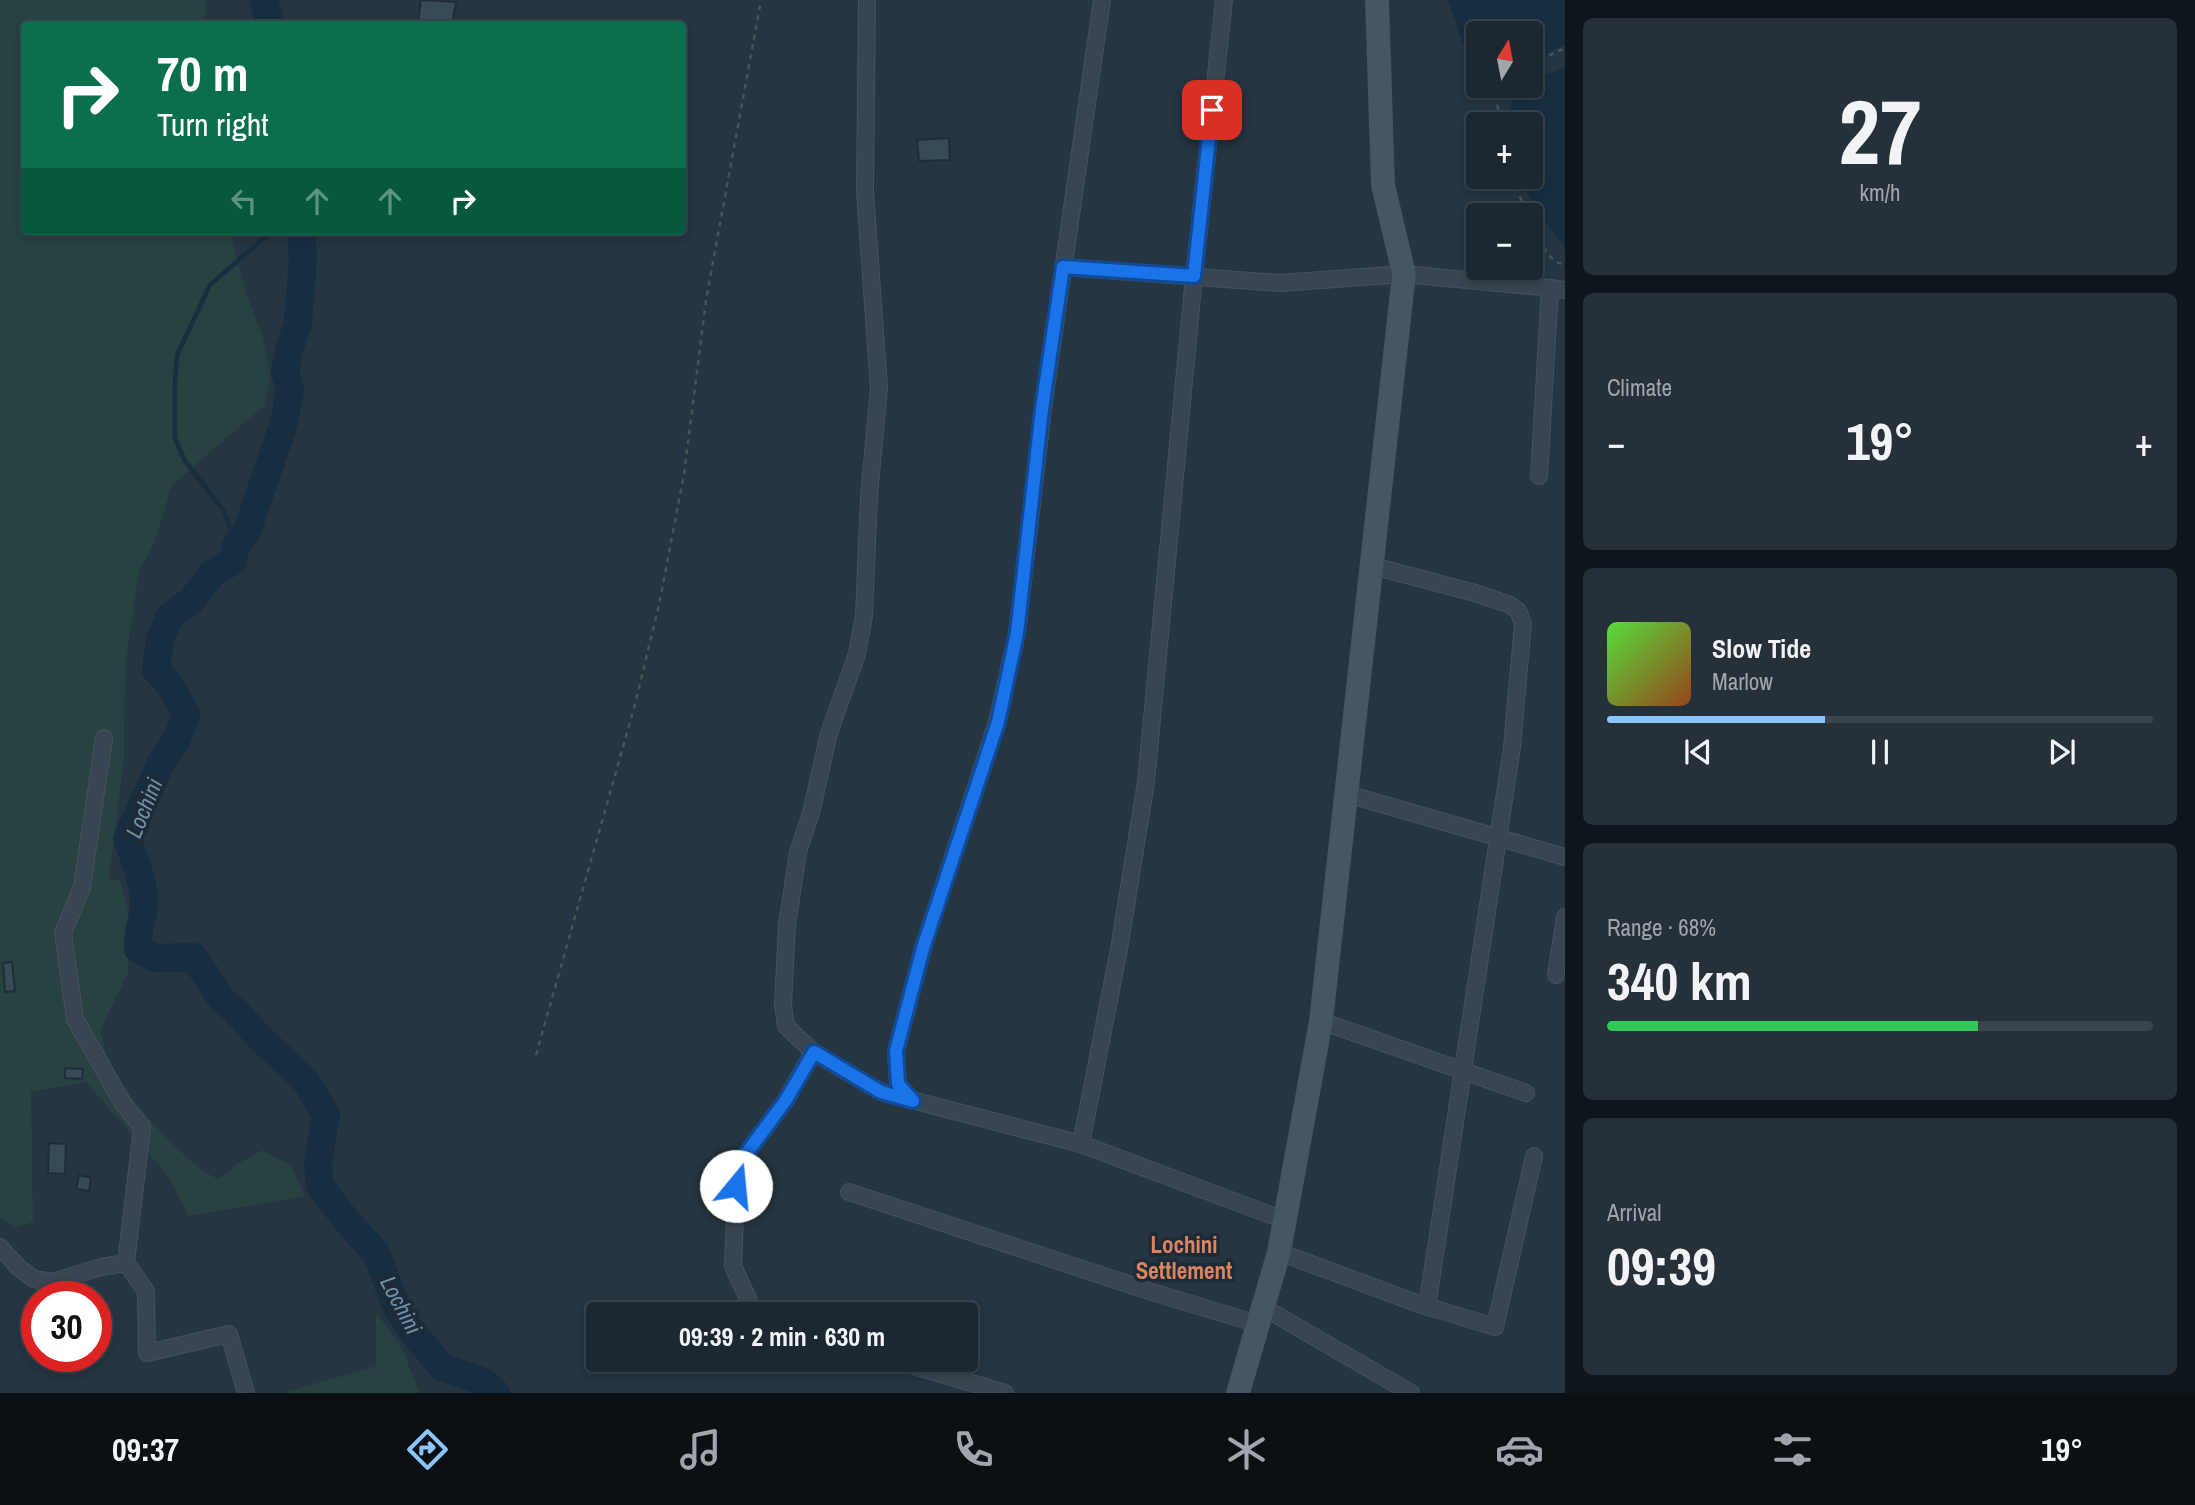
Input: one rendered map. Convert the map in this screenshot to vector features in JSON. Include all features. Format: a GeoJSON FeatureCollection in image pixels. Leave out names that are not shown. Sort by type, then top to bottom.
{"type":"FeatureCollection","features":[{"type":"Feature","properties":{"kind":"street"},"geometry":{"type":"LineString","coordinates":[[867,0],[865,191],[879,388],[869,496],[864,616],[857,654],[829,733],[811,813],[798,852],[787,926],[783,1005],[786,1026],[814,1052],[881,1092],[1081,1144],[1284,1220]]}},
{"type":"Feature","properties":{"kind":"street"},"geometry":{"type":"LineString","coordinates":[[913,1101],[898,1084],[896,1051],[923,948],[998,722],[1017,633],[1042,409],[1102,0]]}},
{"type":"Feature","properties":{"kind":"street"},"geometry":{"type":"LineString","coordinates":[[1081,1144],[1119,949],[1146,782],[1194,276],[1224,0]]}},
{"type":"Feature","properties":{"kind":"street"},"geometry":{"type":"LineString","coordinates":[[1238,1393],[1279,1252],[1321,1021],[1404,274],[1382,185],[1377,0]]}},
{"type":"Feature","properties":{"kind":"street"},"geometry":{"type":"LineString","coordinates":[[1063,267],[1280,283],[1404,274],[1557,289],[1539,476]]}},
{"type":"Feature","properties":{"kind":"street"},"geometry":{"type":"LineString","coordinates":[[1373,566],[1510,605],[1518,611],[1523,622],[1512,747],[1427,1307]]}},
{"type":"Feature","properties":{"kind":"street"},"geometry":{"type":"LineString","coordinates":[[104,738],[82,887],[63,933],[75,1019],[122,1102],[142,1127],[126,1263],[146,1291],[147,1353],[229,1334],[246,1393]]}},
{"type":"Feature","properties":{"kind":"street"},"geometry":{"type":"LineString","coordinates":[[1347,794],[1565,857]]}},
{"type":"Feature","properties":{"kind":"street"},"geometry":{"type":"LineString","coordinates":[[1556,975],[1565,917]]}},
{"type":"Feature","properties":{"kind":"street"},"geometry":{"type":"LineString","coordinates":[[1321,1021],[1526,1093]]}},
{"type":"Feature","properties":{"kind":"street"},"geometry":{"type":"LineString","coordinates":[[750,1302],[733,1266],[737,1166],[786,1100],[814,1052]]}},
{"type":"Feature","properties":{"kind":"street"},"geometry":{"type":"LineString","coordinates":[[1279,1252],[1427,1307],[1495,1327],[1534,1156]]}},
{"type":"Feature","properties":{"kind":"street"},"geometry":{"type":"LineString","coordinates":[[849,1192],[1152,1292],[1261,1315],[1411,1393]]}},
{"type":"Feature","properties":{"kind":"street"},"geometry":{"type":"LineString","coordinates":[[0,1247],[18,1267],[34,1279],[53,1282],[101,1267],[126,1263]]}},
{"type":"Feature","properties":{"kind":"street"},"geometry":{"type":"LineString","coordinates":[[933,1372],[999,1392]]}},
{"type":"Feature","properties":{"kind":"path"},"geometry":{"type":"LineString","coordinates":[[536,1055],[634,708],[659,605],[684,474],[706,300],[761,0]]}},
{"type":"Feature","properties":{"kind":"path"},"geometry":{"type":"LineString","coordinates":[[1544,58],[1565,48]]}},
{"type":"Feature","properties":{"kind":"path"},"geometry":{"type":"LineString","coordinates":[[1543,244],[1551,260],[1564,264]]}},
{"type":"Feature","properties":{"kind":"green space"},"geometry":{"type":"Polygon","coordinates":[[[0,0],[205,0],[206,21],[21,21],[21,235],[231,235],[246,292],[262,335],[270,374],[265,405],[172,485],[154,543],[139,572],[125,666],[124,759],[109,878],[120,881],[129,913],[128,973],[100,1031],[108,1060],[120,1082],[159,1130],[190,1160],[218,1179],[237,1164],[263,1150],[291,1166],[305,1196],[188,1216],[169,1177],[86,1082],[31,1092],[33,1222],[14,1228],[0,1217],[0,0]]]}},
{"type":"Feature","properties":{"kind":"green space"},"geometry":{"type":"Polygon","coordinates":[[[376,1313],[400,1344],[420,1393],[282,1393],[376,1366],[376,1313]]]}},
{"type":"Feature","properties":{"kind":"water"},"geometry":{"type":"Polygon","coordinates":[[[1448,0],[1565,0],[1565,44],[1544,55],[1544,21],[1466,21],[1466,47],[1448,0]]]}},
{"type":"Feature","properties":{"kind":"water"},"geometry":{"type":"Polygon","coordinates":[[[1565,67],[1565,247],[1543,220],[1543,203],[1533,203],[1525,189],[1543,189],[1543,112],[1510,112],[1513,98],[1544,98],[1544,76],[1565,67]]]}},
{"type":"Feature","properties":{"kind":"building"},"geometry":{"type":"Polygon","coordinates":[[[421,0],[456,2],[453,21],[418,21],[421,0]]]}},
{"type":"Feature","properties":{"kind":"building"},"geometry":{"type":"Polygon","coordinates":[[[949,138],[950,160],[919,161],[917,140],[949,138]]]}},
{"type":"Feature","properties":{"kind":"building"},"geometry":{"type":"Polygon","coordinates":[[[12,962],[15,991],[5,992],[3,963],[12,962]]]}},
{"type":"Feature","properties":{"kind":"building"},"geometry":{"type":"Polygon","coordinates":[[[65,1068],[83,1069],[82,1079],[65,1078],[65,1068]]]}},
{"type":"Feature","properties":{"kind":"building"},"geometry":{"type":"Polygon","coordinates":[[[49,1143],[66,1144],[65,1174],[48,1173],[49,1143]]]}},
{"type":"Feature","properties":{"kind":"building"},"geometry":{"type":"Polygon","coordinates":[[[79,1175],[91,1178],[89,1191],[76,1189],[79,1175]]]}},
{"type":"Feature","properties":{"kind":"waterway","name":"Lochini"},"geometry":{"type":"LineString","coordinates":[[264,0],[269,21]]}},
{"type":"Feature","properties":{"kind":"waterway"},"geometry":{"type":"LineString","coordinates":[[236,545],[224,511],[185,461],[175,439],[177,355],[210,285],[266,235]]}},
{"type":"Feature","properties":{"kind":"waterway","name":"Lochini"},"geometry":{"type":"LineString","coordinates":[[301,235],[303,259],[298,323],[285,372],[290,390],[284,423],[247,531],[236,545],[233,561],[212,574],[191,601],[170,616],[160,640],[156,670],[170,685],[186,714],[177,739],[161,763],[127,839],[139,872],[144,898],[138,949],[155,958],[194,957],[223,1001],[306,1081],[326,1115],[318,1163],[320,1186],[376,1253],[397,1308],[413,1333],[442,1367],[484,1382],[496,1393]]}},
{"type":"Feature","properties":{"kind":"district","name":"Lochini Settlement"},"geometry":{"type":"Point","coordinates":[1184,1258]}},
{"type":"Feature","properties":{"kind":"route"},"geometry":{"type":"LineString","coordinates":[[736,1186],[737,1166],[786,1100],[814,1052],[881,1092],[913,1101],[898,1084],[896,1051],[923,948],[998,722],[1017,633],[1042,409],[1063,267],[1194,276],[1212,110]]}}]}
